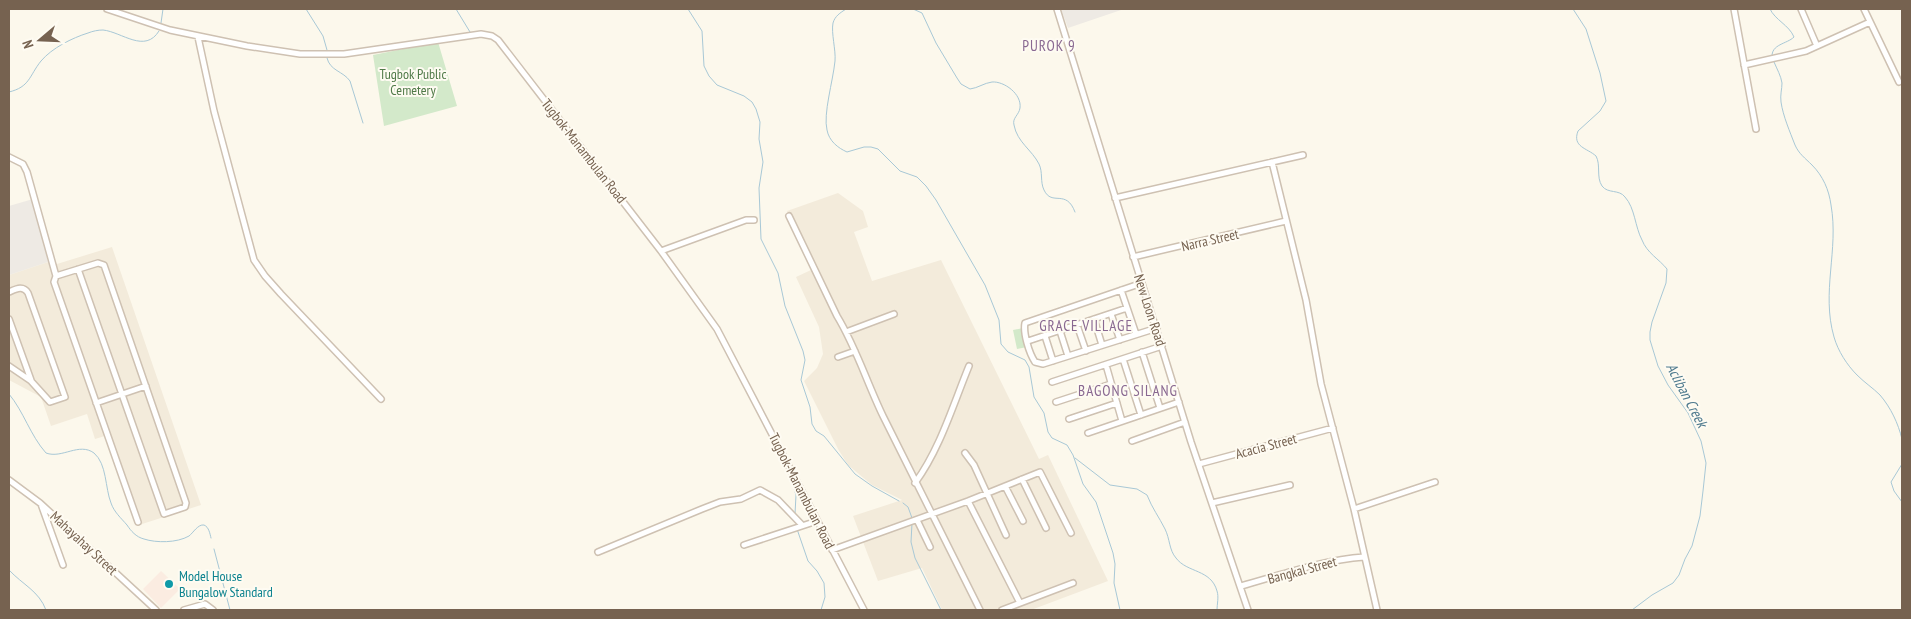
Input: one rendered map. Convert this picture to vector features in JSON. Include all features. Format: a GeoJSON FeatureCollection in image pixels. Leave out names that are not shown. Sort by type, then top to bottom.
{"type":"FeatureCollection","features":[{"type":"Feature","properties":{"kind":"street","name":"Tugbok-Manambulan Road"},"geometry":{"type":"LineString","coordinates":[[107,9],[170,30],[198,37],[284,52],[322,54],[368,50],[481,34],[492,36],[504,46],[661,251],[718,329],[864,610]]}},
{"type":"Feature","properties":{"kind":"street","name":"New Loon Road"},"geometry":{"type":"LineString","coordinates":[[1057,9],[1198,464],[1248,610]]}},
{"type":"Feature","properties":{"kind":"street"},"geometry":{"type":"LineString","coordinates":[[1734,9],[1756,129]]}},
{"type":"Feature","properties":{"kind":"street"},"geometry":{"type":"LineString","coordinates":[[1801,9],[1817,46]]}},
{"type":"Feature","properties":{"kind":"street"},"geometry":{"type":"LineString","coordinates":[[1864,9],[1899,82]]}},
{"type":"Feature","properties":{"kind":"street"},"geometry":{"type":"LineString","coordinates":[[1744,65],[1786,57],[1817,46],[1870,22]]}},
{"type":"Feature","properties":{"kind":"street"},"geometry":{"type":"LineString","coordinates":[[198,37],[214,111],[254,260],[275,288],[381,399]]}},
{"type":"Feature","properties":{"kind":"street"},"geometry":{"type":"LineString","coordinates":[[1115,198],[1303,155]]}},
{"type":"Feature","properties":{"kind":"street"},"geometry":{"type":"LineString","coordinates":[[9,157],[20,162],[26,169],[56,276],[54,282],[138,522]]}},
{"type":"Feature","properties":{"kind":"street"},"geometry":{"type":"LineString","coordinates":[[1272,162],[1306,300],[1321,384],[1354,509],[1377,610]]}},
{"type":"Feature","properties":{"kind":"street"},"geometry":{"type":"LineString","coordinates":[[789,216],[846,332],[874,396],[916,483],[980,610]]}},
{"type":"Feature","properties":{"kind":"street"},"geometry":{"type":"LineString","coordinates":[[661,251],[746,220],[754,220]]}},
{"type":"Feature","properties":{"kind":"street","name":"Narra Street"},"geometry":{"type":"LineString","coordinates":[[1133,257],[1286,221]]}},
{"type":"Feature","properties":{"kind":"street"},"geometry":{"type":"LineString","coordinates":[[56,276],[98,263],[104,265],[186,503],[184,508],[164,514],[78,270]]}},
{"type":"Feature","properties":{"kind":"street"},"geometry":{"type":"LineString","coordinates":[[1142,283],[1024,324],[1032,357],[1035,362],[1040,364],[1053,361],[1157,328]]}},
{"type":"Feature","properties":{"kind":"street"},"geometry":{"type":"LineString","coordinates":[[9,292],[21,288],[26,289],[65,397],[50,402],[31,381],[9,366]]}},
{"type":"Feature","properties":{"kind":"street"},"geometry":{"type":"LineString","coordinates":[[1121,290],[1136,334]]}},
{"type":"Feature","properties":{"kind":"street"},"geometry":{"type":"LineString","coordinates":[[1028,341],[1127,308]]}},
{"type":"Feature","properties":{"kind":"street"},"geometry":{"type":"LineString","coordinates":[[846,332],[894,314]]}},
{"type":"Feature","properties":{"kind":"street"},"geometry":{"type":"LineString","coordinates":[[1111,314],[1120,340]]}},
{"type":"Feature","properties":{"kind":"street"},"geometry":{"type":"LineString","coordinates":[[9,319],[31,381]]}},
{"type":"Feature","properties":{"kind":"street"},"geometry":{"type":"LineString","coordinates":[[1094,319],[1102,345]]}},
{"type":"Feature","properties":{"kind":"street"},"geometry":{"type":"LineString","coordinates":[[1077,325],[1086,351]]}},
{"type":"Feature","properties":{"kind":"street"},"geometry":{"type":"LineString","coordinates":[[1060,331],[1068,356]]}},
{"type":"Feature","properties":{"kind":"street"},"geometry":{"type":"LineString","coordinates":[[1045,336],[1053,361]]}},
{"type":"Feature","properties":{"kind":"street"},"geometry":{"type":"LineString","coordinates":[[1052,382],[1162,346]]}},
{"type":"Feature","properties":{"kind":"street"},"geometry":{"type":"LineString","coordinates":[[838,357],[854,351]]}},
{"type":"Feature","properties":{"kind":"street"},"geometry":{"type":"LineString","coordinates":[[1142,352],[1160,408]]}},
{"type":"Feature","properties":{"kind":"street"},"geometry":{"type":"LineString","coordinates":[[1123,359],[1141,415]]}},
{"type":"Feature","properties":{"kind":"street"},"geometry":{"type":"LineString","coordinates":[[1106,365],[1122,421]]}},
{"type":"Feature","properties":{"kind":"street"},"geometry":{"type":"LineString","coordinates":[[916,483],[938,440],[969,366]]}},
{"type":"Feature","properties":{"kind":"street"},"geometry":{"type":"LineString","coordinates":[[1056,402],[1112,384]]}},
{"type":"Feature","properties":{"kind":"street"},"geometry":{"type":"LineString","coordinates":[[96,403],[146,386]]}},
{"type":"Feature","properties":{"kind":"street"},"geometry":{"type":"LineString","coordinates":[[1069,419],[1117,402]]}},
{"type":"Feature","properties":{"kind":"street"},"geometry":{"type":"LineString","coordinates":[[1088,433],[1179,402]]}},
{"type":"Feature","properties":{"kind":"street"},"geometry":{"type":"LineString","coordinates":[[1132,441],[1185,422]]}},
{"type":"Feature","properties":{"kind":"street","name":"Acacia Street"},"geometry":{"type":"LineString","coordinates":[[1198,464],[1333,428]]}},
{"type":"Feature","properties":{"kind":"street"},"geometry":{"type":"LineString","coordinates":[[965,453],[974,465],[1006,535]]}},
{"type":"Feature","properties":{"kind":"street"},"geometry":{"type":"LineString","coordinates":[[832,550],[987,494],[1040,472],[1071,533]]}},
{"type":"Feature","properties":{"kind":"street"},"geometry":{"type":"LineString","coordinates":[[1022,479],[1046,528]]}},
{"type":"Feature","properties":{"kind":"street","name":"Mahayahay Street"},"geometry":{"type":"LineString","coordinates":[[9,480],[40,503],[156,610]]}},
{"type":"Feature","properties":{"kind":"street"},"geometry":{"type":"LineString","coordinates":[[1354,509],[1435,482]]}},
{"type":"Feature","properties":{"kind":"street"},"geometry":{"type":"LineString","coordinates":[[1005,486],[1023,521]]}},
{"type":"Feature","properties":{"kind":"street"},"geometry":{"type":"LineString","coordinates":[[1212,503],[1290,486]]}},
{"type":"Feature","properties":{"kind":"street"},"geometry":{"type":"LineString","coordinates":[[598,552],[702,508],[720,502],[741,499],[760,490],[778,500],[802,525]]}},
{"type":"Feature","properties":{"kind":"street"},"geometry":{"type":"LineString","coordinates":[[968,501],[1020,603]]}},
{"type":"Feature","properties":{"kind":"street"},"geometry":{"type":"LineString","coordinates":[[40,503],[63,565]]}},
{"type":"Feature","properties":{"kind":"street"},"geometry":{"type":"LineString","coordinates":[[917,520],[930,547]]}},
{"type":"Feature","properties":{"kind":"street"},"geometry":{"type":"LineString","coordinates":[[744,544],[817,521]]}},
{"type":"Feature","properties":{"kind":"street","name":"Bangkal Street"},"geometry":{"type":"LineString","coordinates":[[1241,586],[1314,566],[1364,557]]}},
{"type":"Feature","properties":{"kind":"street"},"geometry":{"type":"LineString","coordinates":[[1002,610],[1073,583]]}},
{"type":"Feature","properties":{"kind":"street"},"geometry":{"type":"LineString","coordinates":[[184,610],[205,604],[213,610]]}},
{"type":"Feature","properties":{"kind":"shaded area"},"geometry":{"type":"Polygon","coordinates":[[[1061,9],[1124,9],[1068,28],[1061,9]]]}},
{"type":"Feature","properties":{"kind":"shaded area"},"geometry":{"type":"Polygon","coordinates":[[[838,193],[863,211],[868,227],[854,232],[872,281],[941,260],[1039,459],[1048,455],[1108,581],[1031,610],[942,610],[922,568],[878,581],[853,516],[902,500],[872,485],[848,465],[804,381],[817,368],[823,354],[819,327],[796,277],[811,270],[787,211],[838,193]]]}},
{"type":"Feature","properties":{"kind":"shaded area"},"geometry":{"type":"Polygon","coordinates":[[[33,199],[48,262],[9,275],[9,206],[33,199]]]}},
{"type":"Feature","properties":{"kind":"shaded area"},"geometry":{"type":"Polygon","coordinates":[[[112,247],[201,505],[136,526],[105,436],[95,439],[87,414],[51,426],[41,397],[9,380],[9,275],[48,262],[57,264],[112,247]]]}},
{"type":"Feature","properties":{"kind":"shaded area"},"geometry":{"type":"Polygon","coordinates":[[[161,571],[180,589],[161,608],[143,589],[161,571]]]}},
{"type":"Feature","properties":{"kind":"green space","name":"Tugbok Public Cemetery"},"geometry":{"type":"Polygon","coordinates":[[[438,42],[457,106],[384,126],[373,55],[438,42]]]}},
{"type":"Feature","properties":{"kind":"green space"},"geometry":{"type":"Polygon","coordinates":[[[1023,328],[1027,347],[1017,349],[1013,330],[1023,328]]]}},
{"type":"Feature","properties":{"kind":"waterway"},"geometry":{"type":"LineString","coordinates":[[161,23],[163,9]]}},
{"type":"Feature","properties":{"kind":"waterway"},"geometry":{"type":"LineString","coordinates":[[306,9],[323,36],[327,50]]}},
{"type":"Feature","properties":{"kind":"waterway"},"geometry":{"type":"LineString","coordinates":[[456,9],[470,32]]}},
{"type":"Feature","properties":{"kind":"waterway"},"geometry":{"type":"LineString","coordinates":[[688,9],[702,31],[704,66],[709,76],[717,85],[744,96],[752,102],[760,122],[759,139],[763,162],[759,188],[761,239],[778,273],[785,306],[803,351],[805,360],[801,380],[810,407],[812,424],[816,431],[824,436],[855,474],[899,501]]}},
{"type":"Feature","properties":{"kind":"waterway"},"geometry":{"type":"LineString","coordinates":[[846,9],[836,17],[833,23],[835,61],[826,115],[828,134],[834,144],[847,152],[864,147],[878,149],[900,171],[917,177],[936,200],[985,285],[999,320],[1001,344],[1008,352],[1025,360],[1029,367],[1034,397],[1044,413],[1048,432],[1052,438],[1067,445],[1073,455],[1083,484],[1096,502],[1113,553],[1115,564],[1114,583],[1120,610]]}},
{"type":"Feature","properties":{"kind":"waterway"},"geometry":{"type":"LineString","coordinates":[[913,9],[922,13],[936,43],[961,84],[970,89],[997,82],[1007,86],[1015,93],[1020,103],[1020,108],[1014,120],[1014,125],[1021,141],[1039,164],[1044,190],[1051,197],[1067,201],[1075,212]]}},
{"type":"Feature","properties":{"kind":"waterway","name":"Acliban Creek"},"geometry":{"type":"LineString","coordinates":[[1573,9],[1586,29],[1600,73],[1606,101],[1600,111],[1578,131],[1577,141],[1596,156],[1599,179],[1602,186],[1607,190],[1620,193],[1628,201],[1644,245],[1667,269],[1666,283],[1652,322],[1650,340],[1658,366],[1668,385],[1688,413],[1701,441],[1706,463],[1700,516],[1692,546],[1679,575],[1673,583],[1652,595],[1632,610]]}},
{"type":"Feature","properties":{"kind":"waterway"},"geometry":{"type":"LineString","coordinates":[[1770,9],[1794,37],[1774,49],[1772,57]]}},
{"type":"Feature","properties":{"kind":"waterway"},"geometry":{"type":"LineString","coordinates":[[9,92],[25,84],[41,61],[51,52],[75,38],[97,30],[103,30],[133,40],[147,41],[153,38],[159,31]]}},
{"type":"Feature","properties":{"kind":"waterway"},"geometry":{"type":"LineString","coordinates":[[491,38],[498,44]]}},
{"type":"Feature","properties":{"kind":"waterway"},"geometry":{"type":"LineString","coordinates":[[327,58],[331,66],[350,81],[363,123]]}},
{"type":"Feature","properties":{"kind":"waterway"},"geometry":{"type":"LineString","coordinates":[[1774,62],[1782,83],[1781,99],[1783,113],[1795,145],[1819,174],[1830,199],[1833,238],[1829,304],[1834,337],[1840,353],[1850,367],[1888,405],[1902,439]]}},
{"type":"Feature","properties":{"kind":"waterway"},"geometry":{"type":"LineString","coordinates":[[9,394],[46,453],[58,454],[82,449],[94,453],[104,470],[112,506],[136,535],[154,541],[173,541],[189,536],[198,527],[204,525],[208,529],[211,538]]}},
{"type":"Feature","properties":{"kind":"waterway"},"geometry":{"type":"LineString","coordinates":[[1075,458],[1110,485],[1137,489],[1147,495],[1165,529],[1172,552],[1176,558],[1181,563],[1210,579],[1214,584],[1218,593],[1217,610]]}},
{"type":"Feature","properties":{"kind":"waterway"},"geometry":{"type":"LineString","coordinates":[[1902,464],[1891,482],[1894,491],[1902,502]]}},
{"type":"Feature","properties":{"kind":"waterway"},"geometry":{"type":"LineString","coordinates":[[788,470],[796,495],[795,514]]}},
{"type":"Feature","properties":{"kind":"waterway"},"geometry":{"type":"LineString","coordinates":[[903,503],[908,507],[912,518]]}},
{"type":"Feature","properties":{"kind":"waterway"},"geometry":{"type":"LineString","coordinates":[[912,523],[911,542],[915,558],[941,610]]}},
{"type":"Feature","properties":{"kind":"waterway"},"geometry":{"type":"LineString","coordinates":[[797,529],[808,561],[824,583],[825,597],[821,610]]}},
{"type":"Feature","properties":{"kind":"waterway"},"geometry":{"type":"LineString","coordinates":[[214,549],[230,610]]}},
{"type":"Feature","properties":{"kind":"waterway"},"geometry":{"type":"LineString","coordinates":[[9,570],[35,593],[46,610]]}},
{"type":"Feature","properties":{"kind":"place","name":"Model House Bungalow Standard"},"geometry":{"type":"Point","coordinates":[169,584]}},
{"type":"Feature","properties":{"kind":"district","name":"PUROK 9"},"geometry":{"type":"Point","coordinates":[1049,45]}},
{"type":"Feature","properties":{"kind":"district","name":"GRACE VILLAGE"},"geometry":{"type":"Point","coordinates":[1086,325]}},
{"type":"Feature","properties":{"kind":"district","name":"BAGONG SILANG"},"geometry":{"type":"Point","coordinates":[1128,390]}}]}
